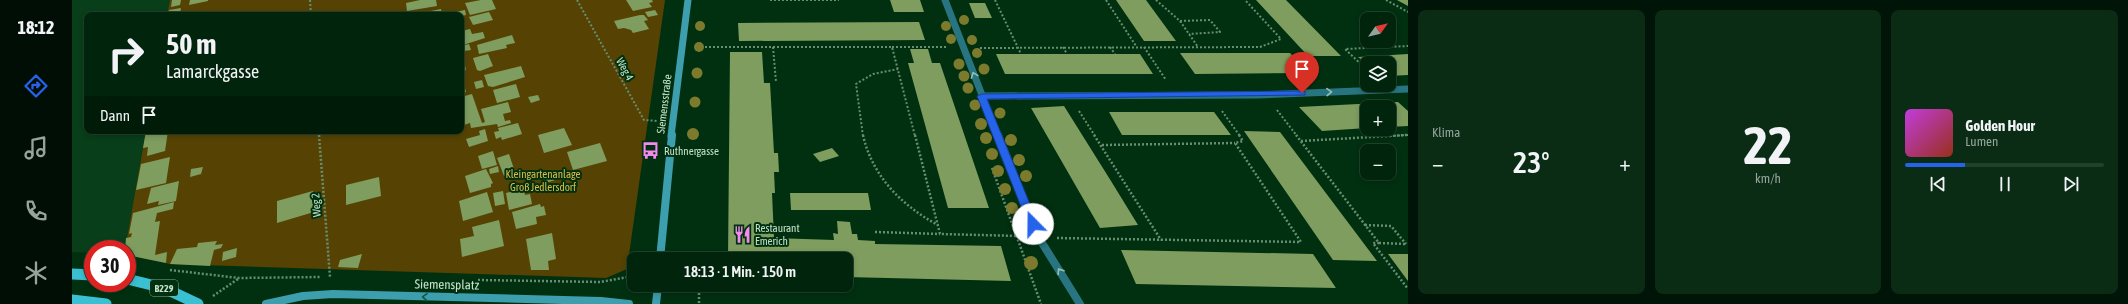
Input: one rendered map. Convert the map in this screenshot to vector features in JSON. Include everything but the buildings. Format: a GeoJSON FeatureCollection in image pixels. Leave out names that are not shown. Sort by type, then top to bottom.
{"type":"FeatureCollection","features":[{"type":"Feature","properties":{"kind":"main road","name":"Siemensstraße"},"geometry":{"type":"LineString","coordinates":[[661,252],[688,0]]}},
{"type":"Feature","properties":{"kind":"main road"},"geometry":{"type":"LineString","coordinates":[[72,274],[84,275]]}},
{"type":"Feature","properties":{"kind":"main road","name":"B229"},"geometry":{"type":"LineString","coordinates":[[136,281],[166,289],[202,302]]}},
{"type":"Feature","properties":{"kind":"main road"},"geometry":{"type":"LineString","coordinates":[[656,304],[657,292]]}},
{"type":"Feature","properties":{"kind":"main road","name":"Siemensplatz"},"geometry":{"type":"LineString","coordinates":[[266,304],[303,296],[333,294],[601,301],[629,304]]}},
{"type":"Feature","properties":{"kind":"main road"},"geometry":{"type":"LineString","coordinates":[[72,300],[106,304]]}},
{"type":"Feature","properties":{"kind":"street"},"geometry":{"type":"LineString","coordinates":[[945,0],[1039,238],[1080,304]]}},
{"type":"Feature","properties":{"kind":"street"},"geometry":{"type":"LineString","coordinates":[[982,96],[1258,95],[1408,89]]}},
{"type":"Feature","properties":{"kind":"path"},"geometry":{"type":"LineString","coordinates":[[310,0],[311,12]]}},
{"type":"Feature","properties":{"kind":"path","name":"Weg 4"},"geometry":{"type":"LineString","coordinates":[[577,0],[644,120],[674,122]]}},
{"type":"Feature","properties":{"kind":"path"},"geometry":{"type":"LineString","coordinates":[[770,0],[838,0]]}},
{"type":"Feature","properties":{"kind":"path"},"geometry":{"type":"LineString","coordinates":[[995,0],[1021,54]]}},
{"type":"Feature","properties":{"kind":"path"},"geometry":{"type":"LineString","coordinates":[[1106,0],[1136,47]]}},
{"type":"Feature","properties":{"kind":"path"},"geometry":{"type":"LineString","coordinates":[[1156,0],[1180,21],[1198,47]]}},
{"type":"Feature","properties":{"kind":"path"},"geometry":{"type":"LineString","coordinates":[[683,46],[1260,47],[1281,39],[1245,0]]}},
{"type":"Feature","properties":{"kind":"path"},"geometry":{"type":"LineString","coordinates":[[1386,0],[1408,12]]}},
{"type":"Feature","properties":{"kind":"path"},"geometry":{"type":"LineString","coordinates":[[1180,21],[1210,20],[1220,32],[1189,34]]}},
{"type":"Feature","properties":{"kind":"path"},"geometry":{"type":"LineString","coordinates":[[1360,63],[1345,49],[1408,46]]}},
{"type":"Feature","properties":{"kind":"path"},"geometry":{"type":"LineString","coordinates":[[773,47],[776,82]]}},
{"type":"Feature","properties":{"kind":"path"},"geometry":{"type":"LineString","coordinates":[[892,47],[940,234]]}},
{"type":"Feature","properties":{"kind":"path"},"geometry":{"type":"LineString","coordinates":[[1063,47],[1067,54]]}},
{"type":"Feature","properties":{"kind":"path"},"geometry":{"type":"LineString","coordinates":[[1110,47],[1115,54]]}},
{"type":"Feature","properties":{"kind":"path"},"geometry":{"type":"LineString","coordinates":[[1144,47],[1176,95]]}},
{"type":"Feature","properties":{"kind":"path"},"geometry":{"type":"LineString","coordinates":[[898,69],[873,74],[856,84],[864,140],[873,166],[885,182],[916,214],[938,225]]}},
{"type":"Feature","properties":{"kind":"path"},"geometry":{"type":"LineString","coordinates":[[1102,145],[1234,143],[1243,141],[1210,94]]}},
{"type":"Feature","properties":{"kind":"path"},"geometry":{"type":"LineString","coordinates":[[1258,95],[1269,99],[1379,243]]}},
{"type":"Feature","properties":{"kind":"path"},"geometry":{"type":"LineString","coordinates":[[1069,96],[1102,145],[1161,240]]}},
{"type":"Feature","properties":{"kind":"path","name":"Weg 2"},"geometry":{"type":"LineString","coordinates":[[319,134],[330,277]]}},
{"type":"Feature","properties":{"kind":"path"},"geometry":{"type":"LineString","coordinates":[[1301,141],[1408,135]]}},
{"type":"Feature","properties":{"kind":"path"},"geometry":{"type":"LineString","coordinates":[[875,232],[1010,235],[1039,238],[1301,242],[1234,143]]}},
{"type":"Feature","properties":{"kind":"path"},"geometry":{"type":"LineString","coordinates":[[1365,225],[1391,226],[1407,244]]}},
{"type":"Feature","properties":{"kind":"path"},"geometry":{"type":"LineString","coordinates":[[1407,244],[1373,243],[1408,289]]}},
{"type":"Feature","properties":{"kind":"path"},"geometry":{"type":"LineString","coordinates":[[162,268],[183,273],[239,278],[281,276]]}},
{"type":"Feature","properties":{"kind":"path"},"geometry":{"type":"LineString","coordinates":[[600,282],[627,277]]}},
{"type":"Feature","properties":{"kind":"path"},"geometry":{"type":"LineString","coordinates":[[202,302],[239,278]]}},
{"type":"Feature","properties":{"kind":"path"},"geometry":{"type":"LineString","coordinates":[[699,292],[699,304]]}},
{"type":"Feature","properties":{"kind":"shaded area"},"geometry":{"type":"Polygon","coordinates":[[[72,0],[170,0],[168,12],[84,12],[84,134],[145,134],[127,240],[84,240],[84,253],[72,252],[72,0]]]}},
{"type":"Feature","properties":{"kind":"green space","name":"Kleingartenanlage Groß Jedlersdorf"},"geometry":{"type":"Polygon","coordinates":[[[170,0],[665,0],[629,252],[627,252],[627,269],[606,278],[170,264],[136,257],[136,240],[127,240],[145,134],[464,134],[464,12],[168,12],[170,0]]]}},
{"type":"Feature","properties":{"kind":"place","name":"Ruthnergasse"},"geometry":{"type":"Point","coordinates":[651,151]}},
{"type":"Feature","properties":{"kind":"place","name":"Restaurant Emerich"},"geometry":{"type":"Point","coordinates":[742,234]}},
{"type":"Feature","properties":{"kind":"route"},"geometry":{"type":"LineString","coordinates":[[1033,224],[982,96],[1258,95],[1302,93]]}}]}
